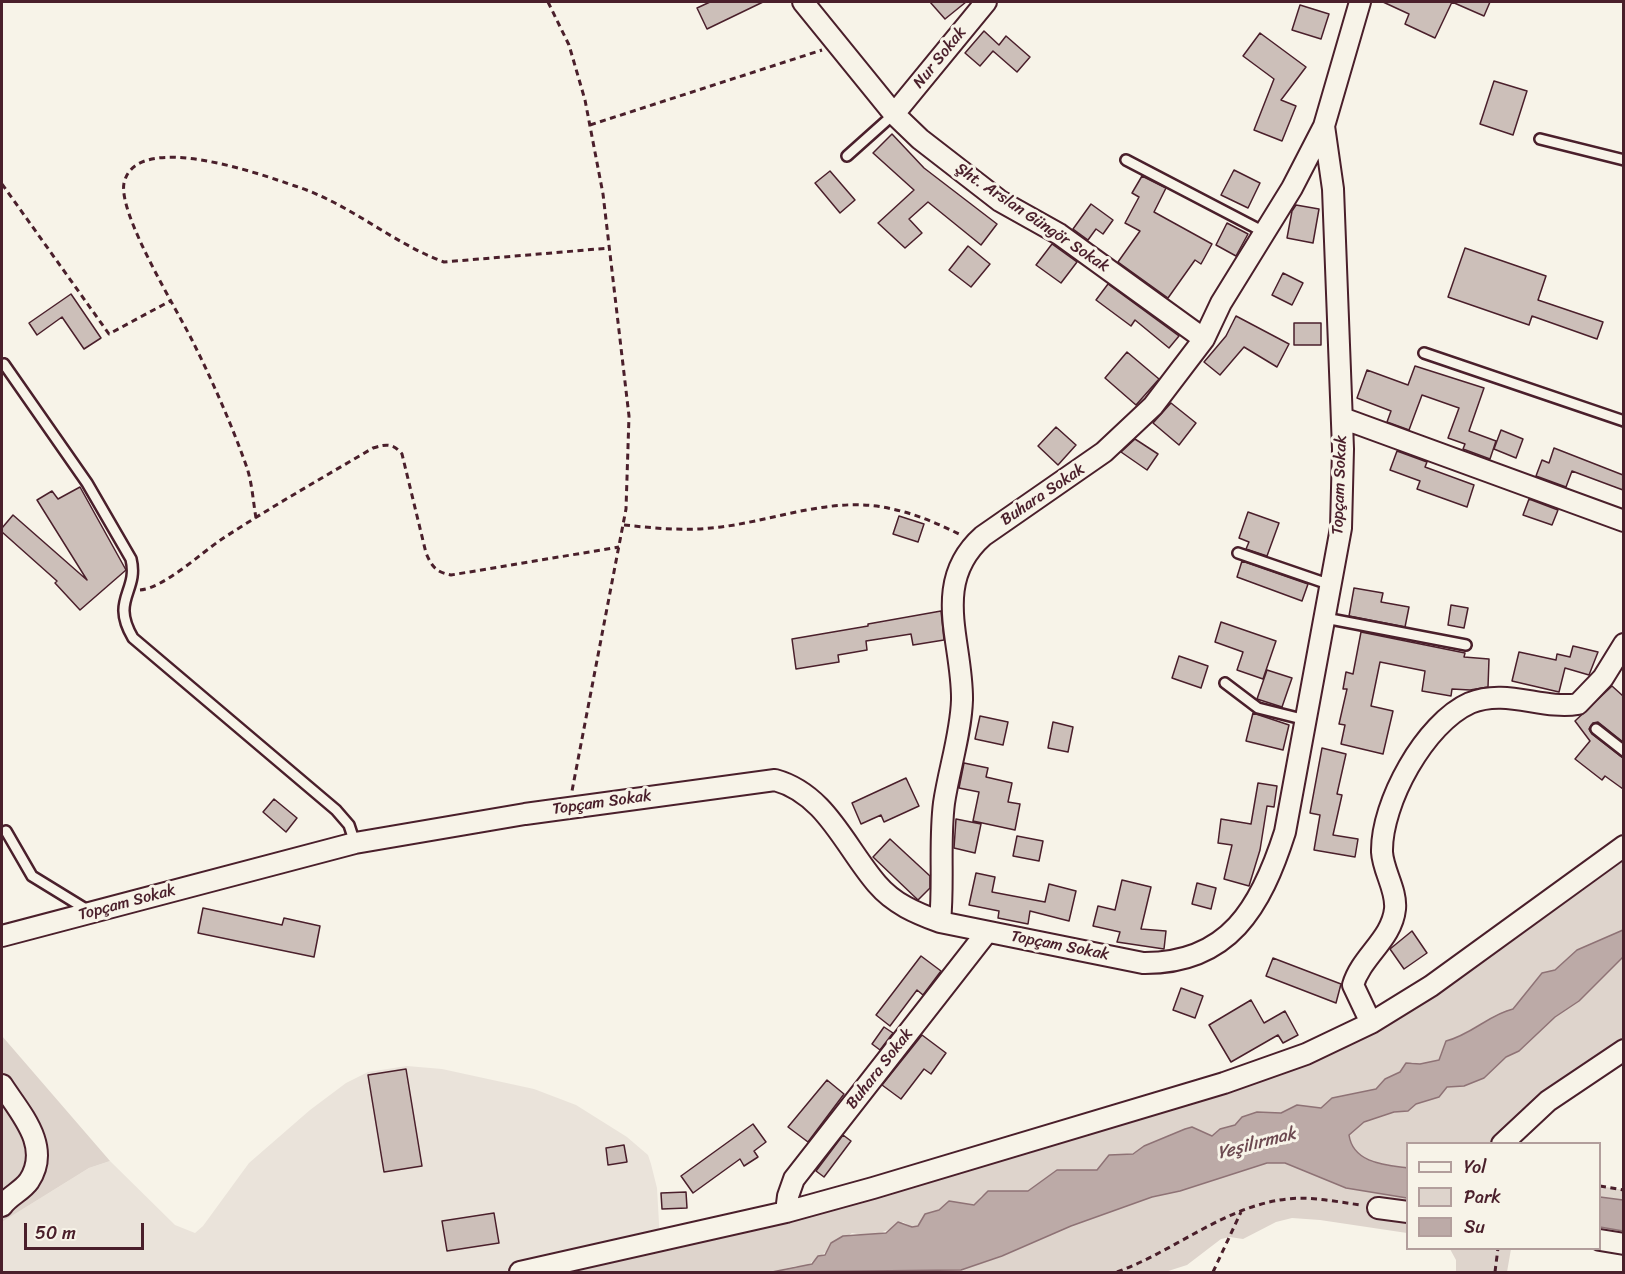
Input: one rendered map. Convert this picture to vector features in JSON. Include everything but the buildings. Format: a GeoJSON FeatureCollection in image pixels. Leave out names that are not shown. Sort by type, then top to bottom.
{"type":"FeatureCollection","features":[{"type":"Feature","properties":{"kind":"street","name":"Şht. Arslan Güngör Sokak"},"geometry":{"type":"LineString","coordinates":[[803,2],[894,114],[920,139],[973,182],[1000,201],[1059,234],[1204,339]]}},
{"type":"Feature","properties":{"kind":"street","name":"Nur Sokak"},"geometry":{"type":"LineString","coordinates":[[894,114],[986,2]]}},
{"type":"Feature","properties":{"kind":"street","name":"Topçam Sokak"},"geometry":{"type":"LineString","coordinates":[[2,936],[355,843],[569,808],[775,780],[788,783],[804,792],[817,804],[877,885],[910,911],[940,922],[1143,963],[1167,963],[1187,959],[1223,939],[1252,908],[1275,863],[1285,832],[1341,528],[1342,418],[1333,189],[1324,126],[1360,2]]}},
{"type":"Feature","properties":{"kind":"street","name":"Buhara Sokak"},"geometry":{"type":"LineString","coordinates":[[940,922],[944,803],[962,700],[953,634],[953,602],[964,559],[976,542],[1080,471],[1121,438],[1153,406],[1204,339],[1221,303],[1292,188],[1324,126]]}},
{"type":"Feature","properties":{"kind":"street"},"geometry":{"type":"LineString","coordinates":[[1342,418],[1623,521]]}},
{"type":"Feature","properties":{"kind":"street"},"geometry":{"type":"LineString","coordinates":[[1371,1023],[1353,985],[1392,922],[1395,899],[1384,867],[1383,837],[1388,814],[1412,762],[1443,724],[1471,703],[1509,697],[1552,706],[1578,704],[1603,678],[1623,644]]}},
{"type":"Feature","properties":{"kind":"street"},"geometry":{"type":"LineString","coordinates":[[520,1272],[786,1212],[873,1188],[1224,1083],[1306,1054],[1371,1023],[1431,986],[1623,846]]}},
{"type":"Feature","properties":{"kind":"street","name":"Buhara Sokak"},"geometry":{"type":"LineString","coordinates":[[786,1212],[788,1196],[794,1179],[987,932]]}},
{"type":"Feature","properties":{"kind":"street"},"geometry":{"type":"LineString","coordinates":[[1503,1142],[1548,1101],[1623,1050]]}},
{"type":"Feature","properties":{"kind":"street"},"geometry":{"type":"LineString","coordinates":[[2,1085],[33,1132],[38,1151],[36,1169],[27,1183],[2,1206]]}},
{"type":"Feature","properties":{"kind":"street"},"geometry":{"type":"LineString","coordinates":[[1378,1208],[1406,1212]]}},
{"type":"Feature","properties":{"kind":"street"},"geometry":{"type":"LineString","coordinates":[[1601,1240],[1623,1244]]}},
{"type":"Feature","properties":{"kind":"lane"},"geometry":{"type":"LineString","coordinates":[[847,156],[894,114]]}},
{"type":"Feature","properties":{"kind":"lane"},"geometry":{"type":"LineString","coordinates":[[1540,139],[1623,160]]}},
{"type":"Feature","properties":{"kind":"lane"},"geometry":{"type":"LineString","coordinates":[[1126,160],[1264,232]]}},
{"type":"Feature","properties":{"kind":"lane"},"geometry":{"type":"LineString","coordinates":[[1424,353],[1623,421]]}},
{"type":"Feature","properties":{"kind":"lane"},"geometry":{"type":"LineString","coordinates":[[4,364],[87,483],[131,559],[134,570],[122,609],[124,623],[133,638],[336,810],[349,825],[355,843]]}},
{"type":"Feature","properties":{"kind":"lane"},"geometry":{"type":"LineString","coordinates":[[1238,553],[1331,585]]}},
{"type":"Feature","properties":{"kind":"lane"},"geometry":{"type":"LineString","coordinates":[[1324,618],[1466,645]]}},
{"type":"Feature","properties":{"kind":"lane"},"geometry":{"type":"LineString","coordinates":[[1225,682],[1258,708],[1306,720]]}},
{"type":"Feature","properties":{"kind":"lane"},"geometry":{"type":"LineString","coordinates":[[1596,729],[1623,751]]}},
{"type":"Feature","properties":{"kind":"lane"},"geometry":{"type":"LineString","coordinates":[[6,831],[32,876],[91,912]]}},
{"type":"Feature","properties":{"kind":"path"},"geometry":{"type":"LineString","coordinates":[[548,2],[569,45],[590,126],[610,248],[629,416],[623,525],[569,808]]}},
{"type":"Feature","properties":{"kind":"path"},"geometry":{"type":"LineString","coordinates":[[590,126],[838,45]]}},
{"type":"Feature","properties":{"kind":"path"},"geometry":{"type":"LineString","coordinates":[[256,518],[246,466],[193,342],[126,207],[124,182],[133,168],[142,161],[165,155],[230,167],[297,186],[343,206],[420,253],[444,262],[610,248]]}},
{"type":"Feature","properties":{"kind":"path"},"geometry":{"type":"LineString","coordinates":[[2,183],[109,334],[172,300]]}},
{"type":"Feature","properties":{"kind":"path"},"geometry":{"type":"LineString","coordinates":[[128,588],[148,589],[256,518],[373,448],[386,444],[395,446],[402,454],[426,553],[432,567],[438,572],[451,575],[619,547]]}},
{"type":"Feature","properties":{"kind":"path"},"geometry":{"type":"LineString","coordinates":[[623,525],[669,529],[711,528],[831,507],[859,506],[891,508],[936,523],[976,542]]}},
{"type":"Feature","properties":{"kind":"path"},"geometry":{"type":"LineString","coordinates":[[1601,1186],[1623,1190]]}},
{"type":"Feature","properties":{"kind":"path"},"geometry":{"type":"LineString","coordinates":[[1117,1272],[1145,1262],[1241,1212],[1287,1199],[1312,1199],[1378,1208]]}},
{"type":"Feature","properties":{"kind":"path"},"geometry":{"type":"LineString","coordinates":[[1213,1272],[1241,1212]]}},
{"type":"Feature","properties":{"kind":"path"},"geometry":{"type":"LineString","coordinates":[[1495,1272],[1498,1250]]}},
{"type":"Feature","properties":{"kind":"shaded area"},"geometry":{"type":"Polygon","coordinates":[[[407,1066],[442,1069],[534,1089],[576,1105],[627,1137],[648,1155],[651,1164],[657,1188],[660,1241],[520,1272],[2,1272],[2,1222],[89,1168],[110,1161],[175,1225],[195,1233],[203,1226],[249,1163],[310,1110],[346,1083],[368,1072],[407,1066]]]}},
{"type":"Feature","properties":{"kind":"green space"},"geometry":{"type":"Polygon","coordinates":[[[1623,846],[1623,930],[1577,950],[1555,970],[1539,976],[1513,1009],[1453,1040],[1442,1051],[1439,1060],[1420,1064],[1412,1062],[1394,1077],[1385,1079],[1376,1089],[1336,1097],[1321,1108],[1297,1105],[1281,1113],[1267,1112],[1240,1120],[1235,1125],[1220,1129],[1212,1136],[1196,1129],[1185,1129],[1097,1170],[1057,1170],[1028,1191],[992,1191],[981,1196],[975,1205],[949,1201],[939,1210],[925,1214],[918,1226],[912,1227],[903,1222],[879,1233],[866,1235],[852,1233],[805,1267],[796,1266],[772,1272],[520,1272],[1067,1128],[1371,1023],[1623,846]]]}},
{"type":"Feature","properties":{"kind":"green space"},"geometry":{"type":"Polygon","coordinates":[[[1623,957],[1623,1050],[1503,1142],[1406,1142],[1406,1168],[1380,1164],[1357,1152],[1349,1135],[1364,1122],[1394,1112],[1408,1111],[1416,1104],[1439,1097],[1447,1087],[1463,1086],[1484,1078],[1506,1057],[1519,1051],[1555,1017],[1579,1001],[1623,957]]]}},
{"type":"Feature","properties":{"kind":"green space"},"geometry":{"type":"Polygon","coordinates":[[[2,1036],[110,1161],[89,1168],[2,1222],[2,1036]]]}},
{"type":"Feature","properties":{"kind":"green space"},"geometry":{"type":"Polygon","coordinates":[[[1267,1163],[1285,1163],[1346,1188],[1406,1198],[1406,1233],[1292,1218],[1276,1222],[1243,1239],[1230,1237],[1221,1239],[1187,1265],[1165,1272],[938,1272],[961,1270],[1003,1256],[1071,1226],[1152,1197],[1180,1191],[1267,1163]]]}},
{"type":"Feature","properties":{"kind":"green space"},"geometry":{"type":"Polygon","coordinates":[[[1601,1186],[1623,1190],[1623,1200],[1601,1197],[1601,1186]]]}},
{"type":"Feature","properties":{"kind":"green space"},"geometry":{"type":"Polygon","coordinates":[[[1451,1250],[1511,1250],[1507,1272],[1456,1272],[1456,1260],[1451,1250]]]}},
{"type":"Feature","properties":{"kind":"water","name":"Yeşilırmak"},"geometry":{"type":"Polygon","coordinates":[[[1623,930],[1623,957],[1579,1001],[1555,1017],[1519,1051],[1506,1057],[1484,1078],[1464,1086],[1447,1087],[1439,1097],[1416,1104],[1408,1111],[1394,1112],[1364,1122],[1349,1135],[1357,1152],[1363,1157],[1380,1164],[1406,1168],[1406,1198],[1346,1188],[1285,1163],[1267,1163],[1180,1191],[1152,1197],[1071,1226],[1002,1256],[961,1270],[772,1272],[812,1264],[818,1256],[825,1255],[831,1243],[843,1236],[886,1233],[898,1222],[912,1227],[918,1226],[925,1214],[939,1210],[949,1201],[974,1205],[988,1191],[1028,1191],[1057,1170],[1097,1170],[1109,1155],[1133,1154],[1144,1146],[1185,1129],[1192,1127],[1212,1136],[1220,1129],[1235,1125],[1242,1117],[1257,1112],[1281,1113],[1297,1105],[1321,1108],[1332,1098],[1376,1089],[1385,1079],[1400,1072],[1406,1063],[1420,1064],[1439,1060],[1446,1041],[1464,1034],[1496,1015],[1513,1009],[1542,973],[1555,970],[1577,950],[1623,930]]]}},
{"type":"Feature","properties":{"kind":"water"},"geometry":{"type":"Polygon","coordinates":[[[1601,1197],[1623,1200],[1623,1231],[1601,1227],[1601,1197]]]}}]}
